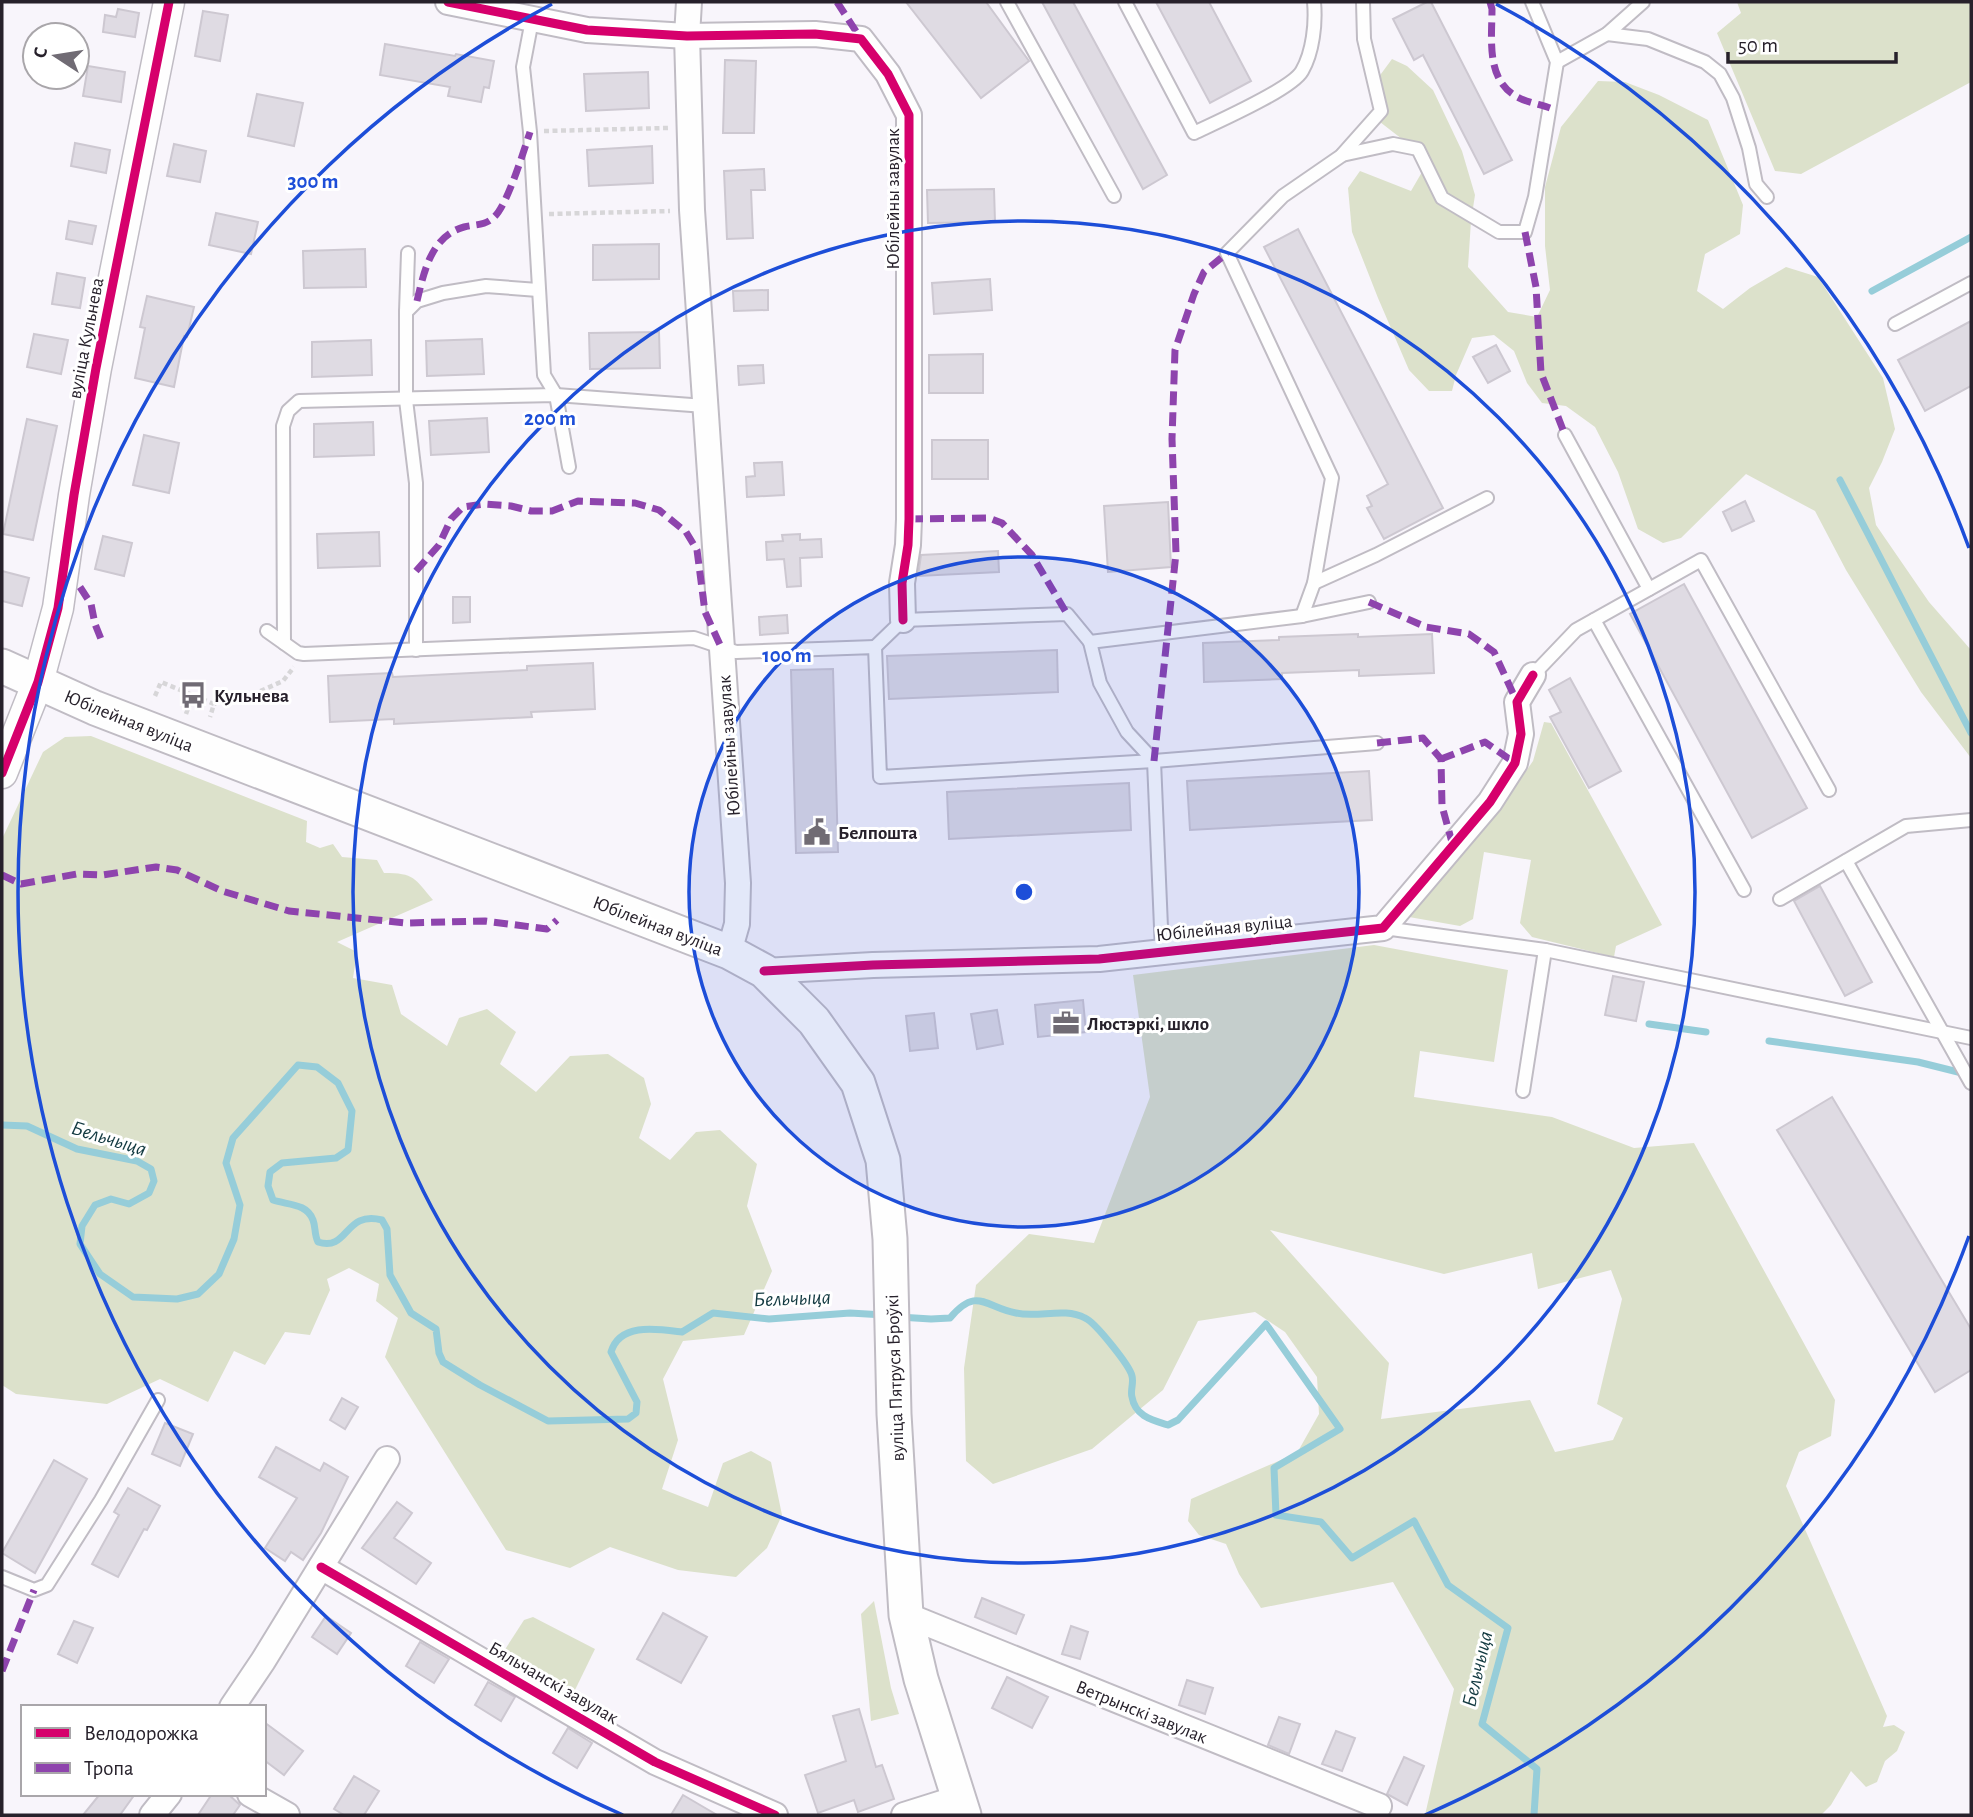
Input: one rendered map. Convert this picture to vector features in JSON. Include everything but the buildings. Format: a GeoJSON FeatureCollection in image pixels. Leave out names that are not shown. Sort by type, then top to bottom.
{"type":"FeatureCollection","features":[{"type":"Feature","properties":{"kind":"main road","name":"Юбілейная вуліца"},"geometry":{"type":"LineString","coordinates":[[2,666],[95,708],[729,952],[764,971]]}},
{"type":"Feature","properties":{"kind":"main road","name":"вуліца Пятруся Броўкі"},"geometry":{"type":"LineString","coordinates":[[764,971],[814,1021],[858,1083],[883,1160],[890,1238],[894,1414],[906,1615],[921,1679],[961,1807]]}},
{"type":"Feature","properties":{"kind":"street","name":"вуліца Кульнева"},"geometry":{"type":"LineString","coordinates":[[2,773],[38,682],[58,608],[96,368],[169,2]]}},
{"type":"Feature","properties":{"kind":"street","name":"Юбілейны завулак"},"geometry":{"type":"LineString","coordinates":[[448,2],[587,30],[687,36],[815,34],[861,39],[888,74],[909,115],[909,519],[902,583],[903,620]]}},
{"type":"Feature","properties":{"kind":"street","name":"Юбілейны завулак"},"geometry":{"type":"LineString","coordinates":[[689,2],[687,36],[692,210],[737,883],[737,924],[729,952]]}},
{"type":"Feature","properties":{"kind":"street"},"geometry":{"type":"LineString","coordinates":[[1384,928],[1490,802],[1515,762],[1521,734],[1517,702],[1533,675]]}},
{"type":"Feature","properties":{"kind":"street","name":"Юбілейная вуліца"},"geometry":{"type":"LineString","coordinates":[[764,971],[1099,959],[1384,928]]}},
{"type":"Feature","properties":{"kind":"street"},"geometry":{"type":"LineString","coordinates":[[233,1705],[387,1459]]}},
{"type":"Feature","properties":{"kind":"street","name":"Бяльчанскі завулак"},"geometry":{"type":"LineString","coordinates":[[321,1567],[655,1762],[775,1815]]}},
{"type":"Feature","properties":{"kind":"street","name":"Ветрынскі завулак"},"geometry":{"type":"LineString","coordinates":[[906,1615],[1379,1806]]}},
{"type":"Feature","properties":{"kind":"street"},"geometry":{"type":"LineString","coordinates":[[152,1815],[167,1796]]}},
{"type":"Feature","properties":{"kind":"street"},"geometry":{"type":"LineString","coordinates":[[254,1796],[287,1815]]}},
{"type":"Feature","properties":{"kind":"street"},"geometry":{"type":"LineString","coordinates":[[904,1815],[961,1807]]}},
{"type":"Feature","properties":{"kind":"lane"},"geometry":{"type":"LineString","coordinates":[[1007,2],[1114,196]]}},
{"type":"Feature","properties":{"kind":"lane"},"geometry":{"type":"LineString","coordinates":[[1125,2],[1194,133],[1289,85],[1302,72],[1311,47],[1314,2]]}},
{"type":"Feature","properties":{"kind":"lane"},"geometry":{"type":"LineString","coordinates":[[1302,616],[1314,583],[1332,478],[1227,253],[1283,196],[1341,156],[1381,111],[1364,39],[1363,2]]}},
{"type":"Feature","properties":{"kind":"lane"},"geometry":{"type":"LineString","coordinates":[[1341,156],[1393,144],[1418,149],[1442,198],[1499,232],[1525,232],[1535,197],[1558,62],[1532,2]]}},
{"type":"Feature","properties":{"kind":"lane"},"geometry":{"type":"LineString","coordinates":[[1558,62],[1607,34],[1643,2]]}},
{"type":"Feature","properties":{"kind":"lane"},"geometry":{"type":"LineString","coordinates":[[532,20],[523,67],[530,132],[544,375],[556,395],[569,467]]}},
{"type":"Feature","properties":{"kind":"lane"},"geometry":{"type":"LineString","coordinates":[[1607,34],[1647,39],[1705,62],[1720,74],[1733,98],[1749,148],[1756,184],[1767,197]]}},
{"type":"Feature","properties":{"kind":"lane"},"geometry":{"type":"LineString","coordinates":[[408,253],[406,400],[416,483],[416,650]]}},
{"type":"Feature","properties":{"kind":"lane"},"geometry":{"type":"LineString","coordinates":[[1895,324],[1971,283]]}},
{"type":"Feature","properties":{"kind":"lane"},"geometry":{"type":"LineString","coordinates":[[406,312],[417,301],[443,293],[486,286],[538,290]]}},
{"type":"Feature","properties":{"kind":"lane"},"geometry":{"type":"LineString","coordinates":[[284,643],[283,426],[288,411],[299,401],[556,395],[705,406]]}},
{"type":"Feature","properties":{"kind":"lane"},"geometry":{"type":"LineString","coordinates":[[1564,435],[1649,589]]}},
{"type":"Feature","properties":{"kind":"lane"},"geometry":{"type":"LineString","coordinates":[[1314,583],[1376,555],[1487,498]]}},
{"type":"Feature","properties":{"kind":"lane"},"geometry":{"type":"LineString","coordinates":[[1533,675],[1576,630],[1701,560],[1829,790]]}},
{"type":"Feature","properties":{"kind":"lane"},"geometry":{"type":"LineString","coordinates":[[1090,642],[1302,616],[1369,602]]}},
{"type":"Feature","properties":{"kind":"lane"},"geometry":{"type":"LineString","coordinates":[[267,631],[298,653],[304,654],[694,638],[736,652],[875,647],[903,620],[1067,614],[1090,642],[1100,683],[1127,732],[1154,761],[1162,951]]}},
{"type":"Feature","properties":{"kind":"lane"},"geometry":{"type":"LineString","coordinates":[[1594,620],[1744,890]]}},
{"type":"Feature","properties":{"kind":"lane"},"geometry":{"type":"LineString","coordinates":[[875,647],[880,777],[1154,761],[1377,743]]}},
{"type":"Feature","properties":{"kind":"lane"},"geometry":{"type":"LineString","coordinates":[[1780,899],[1906,826],[1971,820]]}},
{"type":"Feature","properties":{"kind":"lane"},"geometry":{"type":"LineString","coordinates":[[1846,860],[1971,1083]]}},
{"type":"Feature","properties":{"kind":"lane"},"geometry":{"type":"LineString","coordinates":[[1384,928],[1545,950],[1971,1038]]}},
{"type":"Feature","properties":{"kind":"lane"},"geometry":{"type":"LineString","coordinates":[[1523,1091],[1545,950]]}},
{"type":"Feature","properties":{"kind":"lane"},"geometry":{"type":"LineString","coordinates":[[2,1577],[34,1590],[47,1585],[101,1500],[158,1400]]}},
{"type":"Feature","properties":{"kind":"path"},"geometry":{"type":"LineString","coordinates":[[530,132],[666,128]]}},
{"type":"Feature","properties":{"kind":"path"},"geometry":{"type":"LineString","coordinates":[[534,214],[692,210]]}},
{"type":"Feature","properties":{"kind":"path"},"geometry":{"type":"LineString","coordinates":[[210,717],[214,704],[235,693],[247,697],[283,681],[304,654]]}},
{"type":"Feature","properties":{"kind":"path"},"geometry":{"type":"LineString","coordinates":[[155,696],[161,682],[214,704]]}},
{"type":"Feature","properties":{"kind":"green space"},"geometry":{"type":"Polygon","coordinates":[[[1737,2],[1970,2],[1971,82],[1801,174],[1775,171],[1717,33],[1741,13],[1737,2]]]}},
{"type":"Feature","properties":{"kind":"green space"},"geometry":{"type":"Polygon","coordinates":[[[1392,59],[1407,66],[1433,90],[1462,151],[1475,195],[1468,267],[1508,312],[1537,317],[1550,290],[1545,246],[1545,187],[1561,127],[1598,81],[1625,82],[1659,95],[1708,120],[1743,205],[1740,234],[1705,254],[1697,291],[1723,309],[1750,288],[1786,267],[1818,277],[1883,378],[1895,429],[1869,488],[1876,525],[1929,602],[1971,650],[1971,758],[1921,692],[1846,570],[1815,511],[1746,474],[1681,538],[1663,543],[1638,529],[1618,472],[1595,427],[1566,406],[1542,403],[1527,383],[1514,351],[1494,335],[1472,338],[1452,391],[1429,391],[1409,370],[1352,232],[1348,188],[1360,171],[1411,191],[1429,160],[1380,122],[1378,78],[1392,59]]]}},
{"type":"Feature","properties":{"kind":"green space"},"geometry":{"type":"Polygon","coordinates":[[[1544,722],[1551,723],[1662,925],[1616,946],[1614,957],[1532,937],[1520,923],[1531,860],[1484,852],[1473,919],[1460,926],[1409,917],[1502,806],[1533,761],[1544,722]]]}},
{"type":"Feature","properties":{"kind":"green space"},"geometry":{"type":"Polygon","coordinates":[[[91,736],[307,821],[306,842],[320,848],[333,844],[342,857],[377,860],[384,873],[413,878],[433,900],[337,942],[357,952],[353,978],[392,985],[401,1014],[447,1046],[459,1018],[487,1009],[516,1032],[500,1064],[536,1092],[570,1056],[608,1054],[644,1078],[651,1104],[639,1138],[670,1160],[696,1132],[720,1130],[757,1164],[747,1206],[772,1271],[744,1335],[683,1341],[663,1379],[678,1440],[662,1489],[708,1507],[723,1463],[751,1451],[771,1462],[782,1515],[767,1548],[736,1577],[678,1570],[610,1547],[570,1568],[506,1550],[385,1357],[398,1318],[376,1301],[379,1284],[349,1268],[327,1279],[330,1290],[310,1335],[285,1332],[265,1365],[234,1351],[208,1402],[160,1379],[107,1404],[16,1394],[2,1385],[2,839],[43,752],[65,737],[91,736]]]}},
{"type":"Feature","properties":{"kind":"green space"},"geometry":{"type":"Polygon","coordinates":[[[1374,945],[1508,970],[1494,1062],[1420,1051],[1414,1097],[1552,1117],[1634,1148],[1694,1143],[1835,1400],[1831,1436],[1799,1452],[1786,1486],[1887,1716],[1883,1727],[1894,1725],[1905,1732],[1897,1751],[1885,1761],[1877,1782],[1866,1787],[1851,1771],[1831,1805],[1821,1815],[1425,1815],[1454,1689],[1393,1582],[1261,1608],[1239,1574],[1226,1544],[1199,1535],[1188,1521],[1191,1499],[1297,1453],[1319,1414],[1317,1377],[1285,1332],[1255,1312],[1198,1321],[1163,1390],[1092,1449],[993,1484],[966,1461],[964,1368],[976,1285],[1029,1234],[1094,1243],[1150,1097],[1133,975],[1374,945]],[[1270,1230],[1389,1363],[1381,1419],[1530,1400],[1555,1452],[1613,1440],[1623,1418],[1597,1404],[1622,1299],[1611,1270],[1538,1289],[1532,1253],[1444,1274],[1270,1230]]]}},
{"type":"Feature","properties":{"kind":"green space"},"geometry":{"type":"Polygon","coordinates":[[[874,1601],[891,1688],[899,1714],[871,1721],[861,1614],[874,1601]]]}},
{"type":"Feature","properties":{"kind":"green space"},"geometry":{"type":"Polygon","coordinates":[[[533,1617],[595,1649],[574,1692],[504,1651],[524,1620],[533,1617]]]}},
{"type":"Feature","properties":{"kind":"waterway"},"geometry":{"type":"LineString","coordinates":[[1872,291],[1971,237]]}},
{"type":"Feature","properties":{"kind":"waterway"},"geometry":{"type":"LineString","coordinates":[[1840,480],[1971,733]]}},
{"type":"Feature","properties":{"kind":"waterway"},"geometry":{"type":"LineString","coordinates":[[1649,1024],[1706,1032]]}},
{"type":"Feature","properties":{"kind":"waterway"},"geometry":{"type":"LineString","coordinates":[[1769,1041],[1918,1062],[1958,1072]]}},
{"type":"Feature","properties":{"kind":"waterway","name":"Бельчыца"},"geometry":{"type":"LineString","coordinates":[[2,1125],[27,1126],[77,1149],[137,1161],[151,1169],[154,1181],[149,1193],[129,1204],[111,1199],[95,1205],[82,1226],[80,1244],[100,1274],[133,1297],[177,1299],[198,1294],[219,1274],[234,1239],[240,1205],[226,1163],[233,1138],[298,1065],[317,1067],[338,1083],[352,1111],[348,1150],[336,1158],[282,1163],[270,1172],[268,1186],[273,1200],[306,1210],[313,1220],[318,1242],[328,1244],[342,1237],[360,1221],[370,1218],[382,1220],[387,1229],[390,1275],[411,1313],[436,1329],[443,1362],[548,1421],[628,1419],[636,1413],[637,1402],[611,1352],[616,1342],[631,1332],[651,1329],[682,1332],[713,1313],[769,1319],[850,1313],[884,1315]]}},
{"type":"Feature","properties":{"kind":"waterway","name":"Бельчыца"},"geometry":{"type":"LineString","coordinates":[[899,1317],[950,1318],[967,1303],[982,1301],[1016,1313],[1069,1313],[1085,1318],[1104,1335],[1130,1371],[1132,1395],[1140,1413],[1168,1425],[1178,1420],[1266,1324],[1340,1429],[1274,1468],[1276,1515],[1321,1522],[1352,1558],[1414,1521],[1448,1585],[1508,1628],[1482,1724],[1537,1769],[1534,1815]]}},
{"type":"Feature","properties":{"kind":"marked path"},"geometry":{"type":"LineString","coordinates":[[837,2],[861,39]]}},
{"type":"Feature","properties":{"kind":"marked path"},"geometry":{"type":"LineString","coordinates":[[1490,2],[1492,56],[1499,78],[1514,95],[1550,108]]}},
{"type":"Feature","properties":{"kind":"marked path"},"geometry":{"type":"LineString","coordinates":[[417,301],[431,256],[444,238],[464,227],[487,222],[499,211],[515,177],[530,132]]}},
{"type":"Feature","properties":{"kind":"marked path"},"geometry":{"type":"LineString","coordinates":[[1525,232],[1536,287],[1541,373],[1565,435]]}},
{"type":"Feature","properties":{"kind":"marked path"},"geometry":{"type":"LineString","coordinates":[[1154,761],[1176,553],[1172,439],[1175,350],[1204,272],[1227,253]]}},
{"type":"Feature","properties":{"kind":"marked path"},"geometry":{"type":"LineString","coordinates":[[416,571],[439,545],[451,519],[463,507],[484,504],[531,511],[552,511],[578,501],[635,503],[659,510],[686,532],[697,550],[705,612],[721,647]]}},
{"type":"Feature","properties":{"kind":"marked path"},"geometry":{"type":"LineString","coordinates":[[909,519],[989,518],[1002,523],[1032,555],[1067,614]]}},
{"type":"Feature","properties":{"kind":"marked path"},"geometry":{"type":"LineString","coordinates":[[80,587],[91,604],[103,644]]}},
{"type":"Feature","properties":{"kind":"marked path"},"geometry":{"type":"LineString","coordinates":[[1369,602],[1426,627],[1469,634],[1494,652],[1517,702]]}},
{"type":"Feature","properties":{"kind":"marked path"},"geometry":{"type":"LineString","coordinates":[[1377,743],[1423,738],[1441,759],[1442,806],[1453,846]]}},
{"type":"Feature","properties":{"kind":"marked path"},"geometry":{"type":"LineString","coordinates":[[1441,759],[1485,742],[1515,763]]}},
{"type":"Feature","properties":{"kind":"marked path"},"geometry":{"type":"LineString","coordinates":[[2,875],[21,884],[77,874],[102,875],[156,867],[177,870],[222,891],[289,911],[406,923],[485,921],[547,929],[557,920]]}},
{"type":"Feature","properties":{"kind":"marked path"},"geometry":{"type":"LineString","coordinates":[[2,1671],[34,1590]]}},
{"type":"Feature","properties":{"kind":"cycle path"},"geometry":{"type":"LineString","coordinates":[[2,773],[38,682],[58,608],[96,368],[169,2]]}},
{"type":"Feature","properties":{"kind":"cycle path"},"geometry":{"type":"LineString","coordinates":[[448,2],[587,30],[687,36],[815,34],[861,39],[888,74],[909,115],[909,519],[902,583],[903,620]]}},
{"type":"Feature","properties":{"kind":"cycle path"},"geometry":{"type":"LineString","coordinates":[[764,971],[1099,959],[1383,928],[1490,802],[1515,763],[1521,734],[1517,702],[1533,675]]}},
{"type":"Feature","properties":{"kind":"cycle path"},"geometry":{"type":"LineString","coordinates":[[321,1567],[655,1762],[775,1815]]}},
{"type":"Feature","properties":{"kind":"place","name":"Кульнева"},"geometry":{"type":"Point","coordinates":[193,695]}},
{"type":"Feature","properties":{"kind":"place","name":"Белпошта"},"geometry":{"type":"Point","coordinates":[817,832]}},
{"type":"Feature","properties":{"kind":"place","name":"Люстэркі, шкло"},"geometry":{"type":"Point","coordinates":[1066,1023]}}]}
